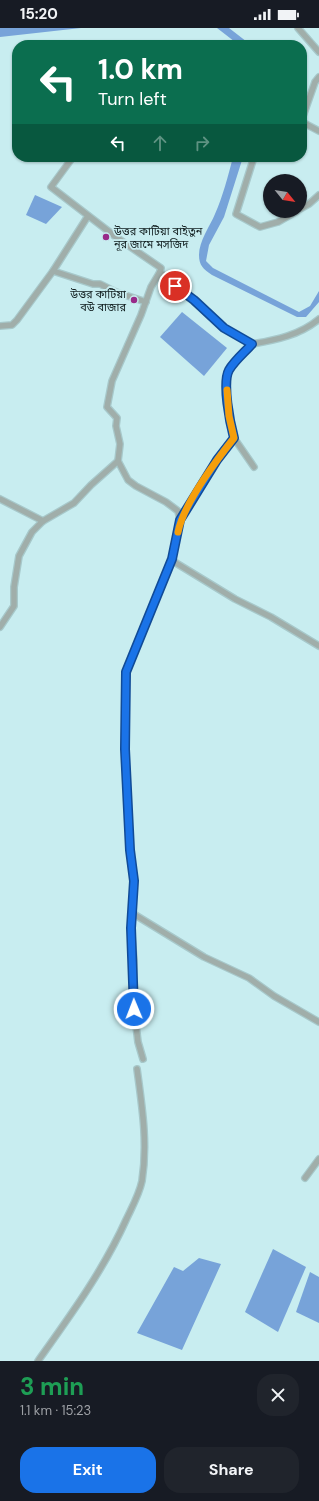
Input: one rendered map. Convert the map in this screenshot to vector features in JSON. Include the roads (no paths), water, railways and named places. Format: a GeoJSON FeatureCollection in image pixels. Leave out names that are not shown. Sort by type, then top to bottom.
{"type":"FeatureCollection","features":[{"type":"Feature","properties":{"kind":"street"},"geometry":{"type":"LineString","coordinates":[[298,28],[319,52]]}},
{"type":"Feature","properties":{"kind":"street"},"geometry":{"type":"LineString","coordinates":[[307,106],[315,82],[319,77]]}},
{"type":"Feature","properties":{"kind":"street"},"geometry":{"type":"LineString","coordinates":[[307,124],[319,131]]}},
{"type":"Feature","properties":{"kind":"street"},"geometry":{"type":"LineString","coordinates":[[70,162],[52,187],[116,238],[161,268],[151,287],[109,391],[107,407],[117,418],[116,426],[120,444],[118,460],[128,480],[166,502],[178,511],[180,520]]}},
{"type":"Feature","properties":{"kind":"street"},"geometry":{"type":"LineString","coordinates":[[252,162],[236,214],[260,227],[278,222],[285,218]]}},
{"type":"Feature","properties":{"kind":"street"},"geometry":{"type":"LineString","coordinates":[[307,205],[319,195]]}},
{"type":"Feature","properties":{"kind":"street"},"geometry":{"type":"LineString","coordinates":[[0,326],[12,325],[17,320],[53,271],[88,216]]}},
{"type":"Feature","properties":{"kind":"street"},"geometry":{"type":"LineString","coordinates":[[53,271],[93,284],[100,284],[116,292],[146,302]]}},
{"type":"Feature","properties":{"kind":"street"},"geometry":{"type":"LineString","coordinates":[[160,272],[224,328],[252,344]]}},
{"type":"Feature","properties":{"kind":"street"},"geometry":{"type":"LineString","coordinates":[[254,467],[234,438],[229,416],[226,380],[229,370],[252,344],[287,336],[308,328],[319,319]]}},
{"type":"Feature","properties":{"kind":"street"},"geometry":{"type":"LineString","coordinates":[[143,1059],[138,1042],[134,1009],[131,928],[134,881],[130,850],[125,749],[126,672],[172,559],[180,520],[217,460],[234,438]]}},
{"type":"Feature","properties":{"kind":"street"},"geometry":{"type":"LineString","coordinates":[[0,627],[14,606],[14,587],[19,556],[32,532],[43,521],[74,503],[118,460]]}},
{"type":"Feature","properties":{"kind":"street"},"geometry":{"type":"LineString","coordinates":[[0,499],[43,521]]}},
{"type":"Feature","properties":{"kind":"street"},"geometry":{"type":"LineString","coordinates":[[172,559],[176,563],[235,599],[271,617],[319,646]]}},
{"type":"Feature","properties":{"kind":"street"},"geometry":{"type":"LineString","coordinates":[[132,914],[204,957],[249,978],[274,996],[319,1022]]}},
{"type":"Feature","properties":{"kind":"street"},"geometry":{"type":"LineString","coordinates":[[38,1361],[70,1317],[105,1261],[139,1194],[143,1170],[144,1127],[137,1069]]}},
{"type":"Feature","properties":{"kind":"street"},"geometry":{"type":"LineString","coordinates":[[305,1178],[319,1159]]}},
{"type":"Feature","properties":{"kind":"water"},"geometry":{"type":"Polygon","coordinates":[[[0,28],[81,28],[0,37],[0,28]]]}},
{"type":"Feature","properties":{"kind":"water"},"geometry":{"type":"Polygon","coordinates":[[[217,28],[229,28],[245,40],[233,40],[217,28]]]}},
{"type":"Feature","properties":{"kind":"water"},"geometry":{"type":"Polygon","coordinates":[[[232,162],[241,162],[224,217],[209,245],[206,261],[213,268],[299,312],[310,306],[319,291],[319,302],[306,317],[297,317],[212,275],[204,269],[199,258],[199,250],[215,214],[232,162]]]}},
{"type":"Feature","properties":{"kind":"water"},"geometry":{"type":"Polygon","coordinates":[[[35,195],[62,207],[46,224],[26,215],[35,195]]]}},
{"type":"Feature","properties":{"kind":"water"},"geometry":{"type":"Polygon","coordinates":[[[182,312],[227,348],[204,376],[160,337],[182,312]]]}},
{"type":"Feature","properties":{"kind":"water"},"geometry":{"type":"Polygon","coordinates":[[[273,1249],[306,1267],[278,1332],[245,1312],[273,1249]]]}},
{"type":"Feature","properties":{"kind":"water"},"geometry":{"type":"Polygon","coordinates":[[[199,1258],[221,1264],[182,1350],[137,1333],[174,1267],[183,1271],[199,1258]]]}},
{"type":"Feature","properties":{"kind":"water"},"geometry":{"type":"Polygon","coordinates":[[[310,1272],[319,1277],[319,1323],[296,1312],[310,1272]]]}},
{"type":"Feature","properties":{"kind":"place","name":"উত্তর কাটিয়া বাইতুন নূর জামে মসজিদ"},"geometry":{"type":"Point","coordinates":[106,237]}},
{"type":"Feature","properties":{"kind":"place","name":"উত্তর কাটিয়া বউ বাজার"},"geometry":{"type":"Point","coordinates":[134,300]}}]}
